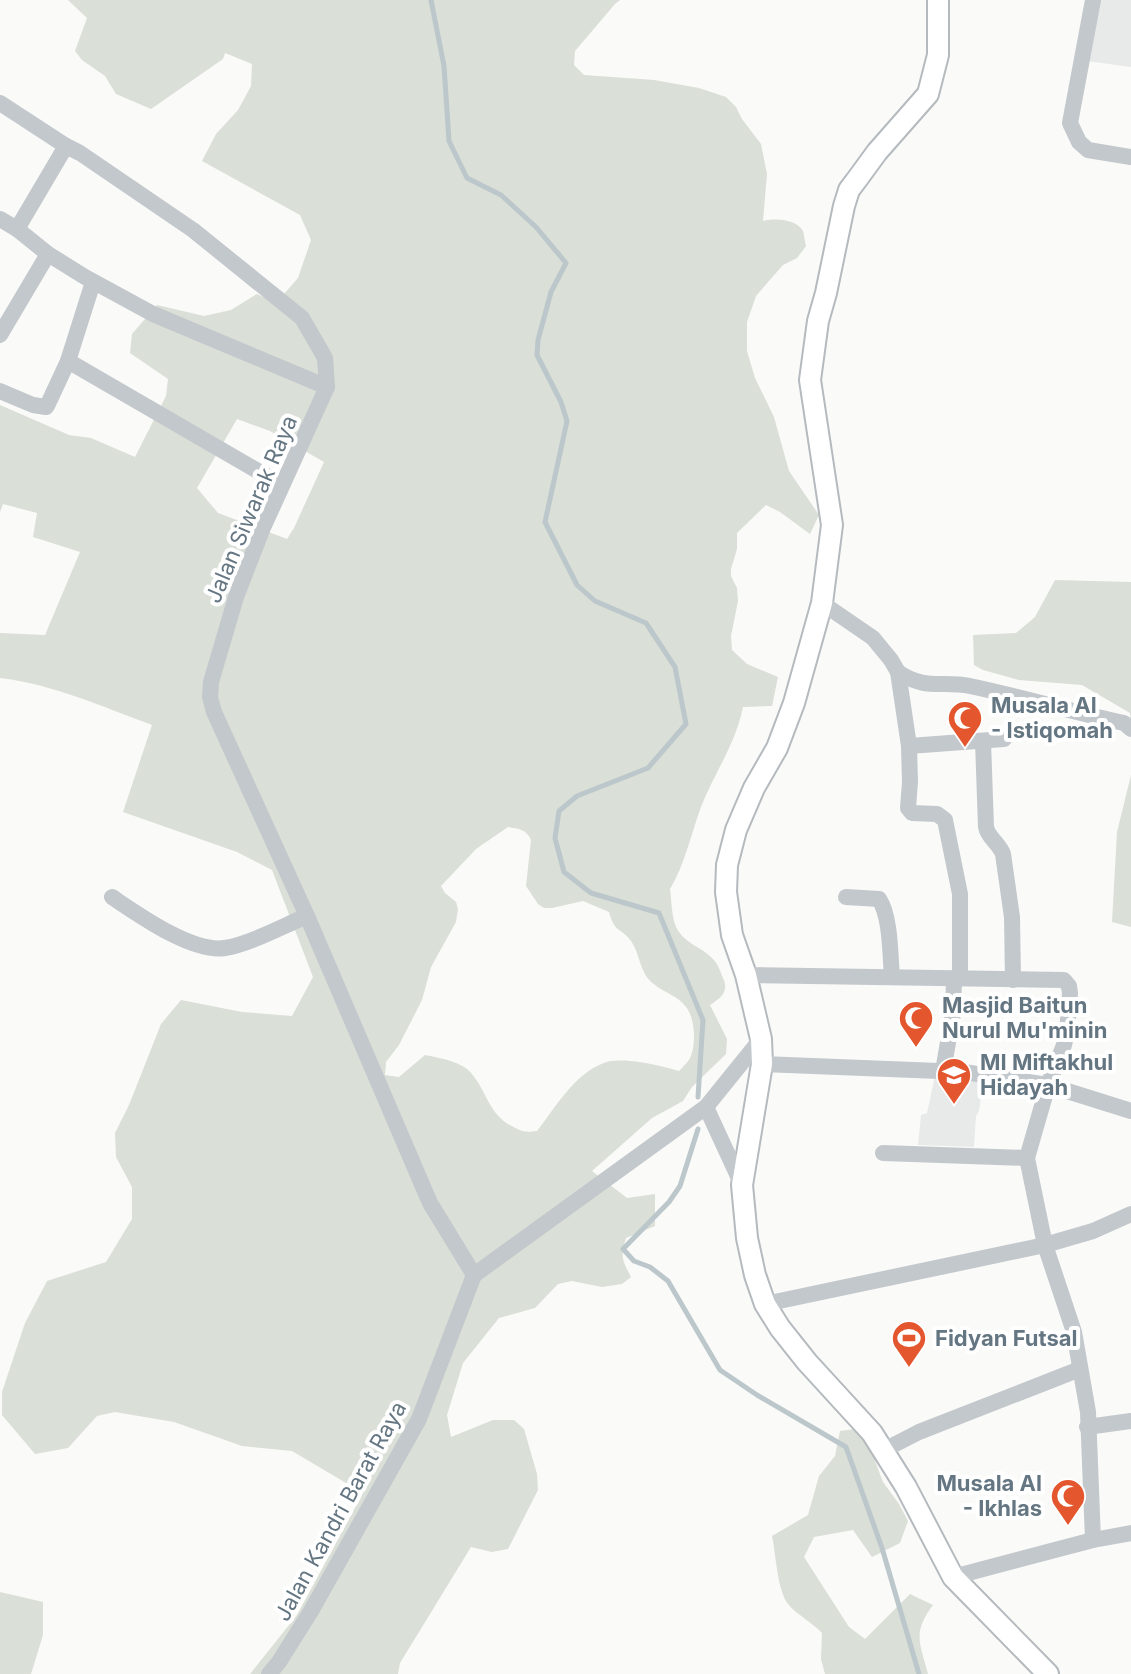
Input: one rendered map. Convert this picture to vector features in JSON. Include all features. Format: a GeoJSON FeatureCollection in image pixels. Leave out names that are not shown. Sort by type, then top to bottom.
{"type":"FeatureCollection","features":[{"type":"Feature","properties":{"kind":"main road"},"geometry":{"type":"LineString","coordinates":[[938,0],[938,55],[928,94],[877,152],[849,190],[844,206],[818,321],[810,380],[832,525],[822,603],[794,703],[777,748],[754,788],[736,830],[727,865],[726,892],[732,935],[746,975],[761,1039],[762,1064],[742,1185],[747,1238],[755,1275],[765,1304],[780,1328],[872,1433],[906,1487],[953,1577],[1048,1674]]}},
{"type":"Feature","properties":{"kind":"street"},"geometry":{"type":"LineString","coordinates":[[1093,0],[1070,123],[1079,142],[1088,150],[1131,157]]}},
{"type":"Feature","properties":{"kind":"street"},"geometry":{"type":"LineString","coordinates":[[0,103],[193,230],[302,318],[325,358],[327,387],[153,314],[93,282],[0,219]]}},
{"type":"Feature","properties":{"kind":"street"},"geometry":{"type":"LineString","coordinates":[[17,229],[66,146]]}},
{"type":"Feature","properties":{"kind":"street"},"geometry":{"type":"LineString","coordinates":[[0,335],[48,254]]}},
{"type":"Feature","properties":{"kind":"street"},"geometry":{"type":"LineString","coordinates":[[0,391],[46,407],[68,361],[93,282]]}},
{"type":"Feature","properties":{"kind":"street"},"geometry":{"type":"LineString","coordinates":[[68,361],[282,485]]}},
{"type":"Feature","properties":{"kind":"street","name":"Jalan Siwarak Raya"},"geometry":{"type":"LineString","coordinates":[[327,387],[262,530],[236,597],[211,682],[210,697],[430,1203],[474,1275]]}},
{"type":"Feature","properties":{"kind":"street"},"geometry":{"type":"LineString","coordinates":[[822,603],[873,638],[898,672],[909,746],[908,808],[912,813],[937,814],[945,820],[960,894],[957,979],[943,1071]]}},
{"type":"Feature","properties":{"kind":"street"},"geometry":{"type":"LineString","coordinates":[[898,672],[916,682],[966,685],[1124,723],[1131,729]]}},
{"type":"Feature","properties":{"kind":"street"},"geometry":{"type":"LineString","coordinates":[[909,746],[1004,739]]}},
{"type":"Feature","properties":{"kind":"street"},"geometry":{"type":"LineString","coordinates":[[983,741],[986,827],[1003,854],[1012,917],[1013,980]]}},
{"type":"Feature","properties":{"kind":"street"},"geometry":{"type":"LineString","coordinates":[[112,897],[144,918],[209,949],[240,944],[307,916]]}},
{"type":"Feature","properties":{"kind":"street"},"geometry":{"type":"LineString","coordinates":[[846,897],[879,899],[882,902],[892,977]]}},
{"type":"Feature","properties":{"kind":"street"},"geometry":{"type":"LineString","coordinates":[[746,975],[1064,980],[1069,986],[1064,1045],[1048,1085],[1027,1158],[1045,1245],[1074,1332],[1088,1412],[1093,1540]]}},
{"type":"Feature","properties":{"kind":"street"},"geometry":{"type":"LineString","coordinates":[[474,1275],[706,1107],[761,1039]]}},
{"type":"Feature","properties":{"kind":"street"},"geometry":{"type":"LineString","coordinates":[[762,1064],[964,1072],[1048,1085],[1131,1111]]}},
{"type":"Feature","properties":{"kind":"street"},"geometry":{"type":"LineString","coordinates":[[706,1107],[742,1185]]}},
{"type":"Feature","properties":{"kind":"street"},"geometry":{"type":"LineString","coordinates":[[883,1153],[1027,1158]]}},
{"type":"Feature","properties":{"kind":"street"},"geometry":{"type":"LineString","coordinates":[[765,1304],[1045,1245],[1093,1231],[1131,1214]]}},
{"type":"Feature","properties":{"kind":"street","name":"Jalan Kandri Barat Raya"},"geometry":{"type":"LineString","coordinates":[[269,1674],[311,1611],[419,1419],[474,1275]]}},
{"type":"Feature","properties":{"kind":"street"},"geometry":{"type":"LineString","coordinates":[[882,1451],[919,1432],[1080,1369]]}},
{"type":"Feature","properties":{"kind":"street"},"geometry":{"type":"LineString","coordinates":[[1087,1427],[1131,1421]]}},
{"type":"Feature","properties":{"kind":"street"},"geometry":{"type":"LineString","coordinates":[[953,1577],[1131,1533]]}},
{"type":"Feature","properties":{"kind":"shaded area"},"geometry":{"type":"Polygon","coordinates":[[[68,0],[620,0],[575,51],[574,65],[584,75],[654,80],[699,88],[726,97],[761,144],[767,174],[763,221],[779,220],[795,224],[803,231],[806,246],[797,258],[783,265],[756,296],[747,322],[747,351],[755,378],[774,417],[789,471],[819,515],[810,534],[766,505],[737,533],[737,549],[731,569],[738,601],[731,636],[732,650],[747,664],[778,677],[772,706],[743,707],[735,734],[701,807],[684,859],[670,889],[676,928],[686,940],[713,959],[724,981],[724,993],[710,1005],[727,1039],[726,1054],[692,1087],[683,1101],[652,1118],[592,1171],[627,1198],[655,1194],[655,1226],[626,1238],[624,1244],[623,1258],[631,1277],[622,1284],[602,1287],[572,1281],[558,1284],[535,1308],[499,1318],[463,1363],[447,1415],[451,1437],[493,1420],[514,1420],[524,1429],[537,1474],[538,1490],[508,1549],[492,1552],[471,1547],[400,1663],[398,1674],[250,1674],[297,1615],[363,1493],[292,1451],[242,1446],[174,1422],[115,1412],[97,1416],[68,1448],[35,1454],[2,1415],[2,1392],[25,1323],[47,1281],[106,1262],[132,1219],[132,1187],[116,1157],[115,1133],[161,1024],[181,1000],[242,1012],[292,1016],[313,977],[272,870],[237,852],[123,812],[152,725],[58,691],[0,678],[0,633],[45,635],[80,552],[33,537],[37,513],[3,504],[0,512],[0,405],[69,435],[91,438],[135,457],[166,396],[168,379],[130,353],[132,334],[157,305],[204,316],[231,310],[257,294],[276,303],[298,278],[311,240],[300,215],[202,161],[216,134],[238,110],[251,86],[252,64],[225,53],[223,59],[151,109],[116,94],[105,76],[82,60],[75,51],[87,18],[68,0]],[[237,419],[197,488],[218,513],[287,539],[324,462],[270,431],[237,419]],[[508,827],[476,849],[441,886],[456,902],[456,922],[431,967],[422,1000],[399,1045],[386,1062],[385,1075],[399,1077],[425,1055],[452,1061],[473,1075],[501,1119],[519,1130],[532,1132],[537,1131],[575,1083],[604,1063],[631,1061],[679,1071],[691,1056],[694,1031],[686,1007],[650,981],[631,941],[616,927],[609,912],[583,901],[552,908],[538,904],[526,886],[531,840],[519,829],[508,827]]]}},
{"type":"Feature","properties":{"kind":"shaded area"},"geometry":{"type":"Polygon","coordinates":[[[1097,0],[1131,0],[1131,67],[1087,61],[1097,0]]]}},
{"type":"Feature","properties":{"kind":"shaded area"},"geometry":{"type":"Polygon","coordinates":[[[1055,580],[1131,582],[1131,731],[1130,713],[1082,685],[1019,680],[974,665],[973,635],[1016,633],[1035,617],[1055,580]]]}},
{"type":"Feature","properties":{"kind":"shaded area"},"geometry":{"type":"Polygon","coordinates":[[[1131,775],[1131,927],[1112,922],[1117,832],[1131,775]]]}},
{"type":"Feature","properties":{"kind":"shaded area","name":"MI Miftakhul Hidayah"},"geometry":{"type":"Polygon","coordinates":[[[936,1071],[984,1076],[974,1147],[918,1145],[921,1115],[927,1113],[936,1071]]]}},
{"type":"Feature","properties":{"kind":"shaded area"},"geometry":{"type":"Polygon","coordinates":[[[855,1429],[872,1453],[883,1482],[908,1521],[900,1543],[872,1557],[853,1530],[814,1537],[804,1557],[849,1627],[865,1639],[910,1594],[933,1605],[920,1631],[928,1674],[825,1674],[821,1659],[822,1633],[788,1604],[781,1590],[772,1536],[808,1515],[819,1476],[835,1456],[840,1431],[855,1429]]]}},
{"type":"Feature","properties":{"kind":"shaded area"},"geometry":{"type":"Polygon","coordinates":[[[0,1592],[43,1602],[43,1635],[31,1674],[0,1674],[0,1592]]]}},
{"type":"Feature","properties":{"kind":"waterway"},"geometry":{"type":"LineString","coordinates":[[431,0],[444,66],[449,141],[467,178],[501,195],[536,227],[566,263],[551,292],[538,340],[537,355],[561,402],[567,421],[545,522],[577,585],[595,601],[646,623],[675,667],[686,724],[648,768],[577,796],[559,811],[555,838],[564,872],[591,893],[659,913],[703,1020],[698,1097]]}},
{"type":"Feature","properties":{"kind":"waterway"},"geometry":{"type":"LineString","coordinates":[[698,1129],[680,1186],[669,1202],[623,1249],[634,1261],[650,1267],[668,1281],[720,1370],[846,1447],[882,1548],[919,1674]]}},
{"type":"Feature","properties":{"kind":"place","name":"Musala Al - Istiqomah"},"geometry":{"type":"Point","coordinates":[965,749]}},
{"type":"Feature","properties":{"kind":"place","name":"Masjid Baitun Nurul Mu'minin"},"geometry":{"type":"Point","coordinates":[916,1049]}},
{"type":"Feature","properties":{"kind":"place","name":"MI Miftakhul Hidayah"},"geometry":{"type":"Point","coordinates":[954,1106]}},
{"type":"Feature","properties":{"kind":"place","name":"Fidyan Futsal"},"geometry":{"type":"Point","coordinates":[909,1369]}},
{"type":"Feature","properties":{"kind":"place","name":"Musala Al - Ikhlas"},"geometry":{"type":"Point","coordinates":[1068,1527]}}]}
